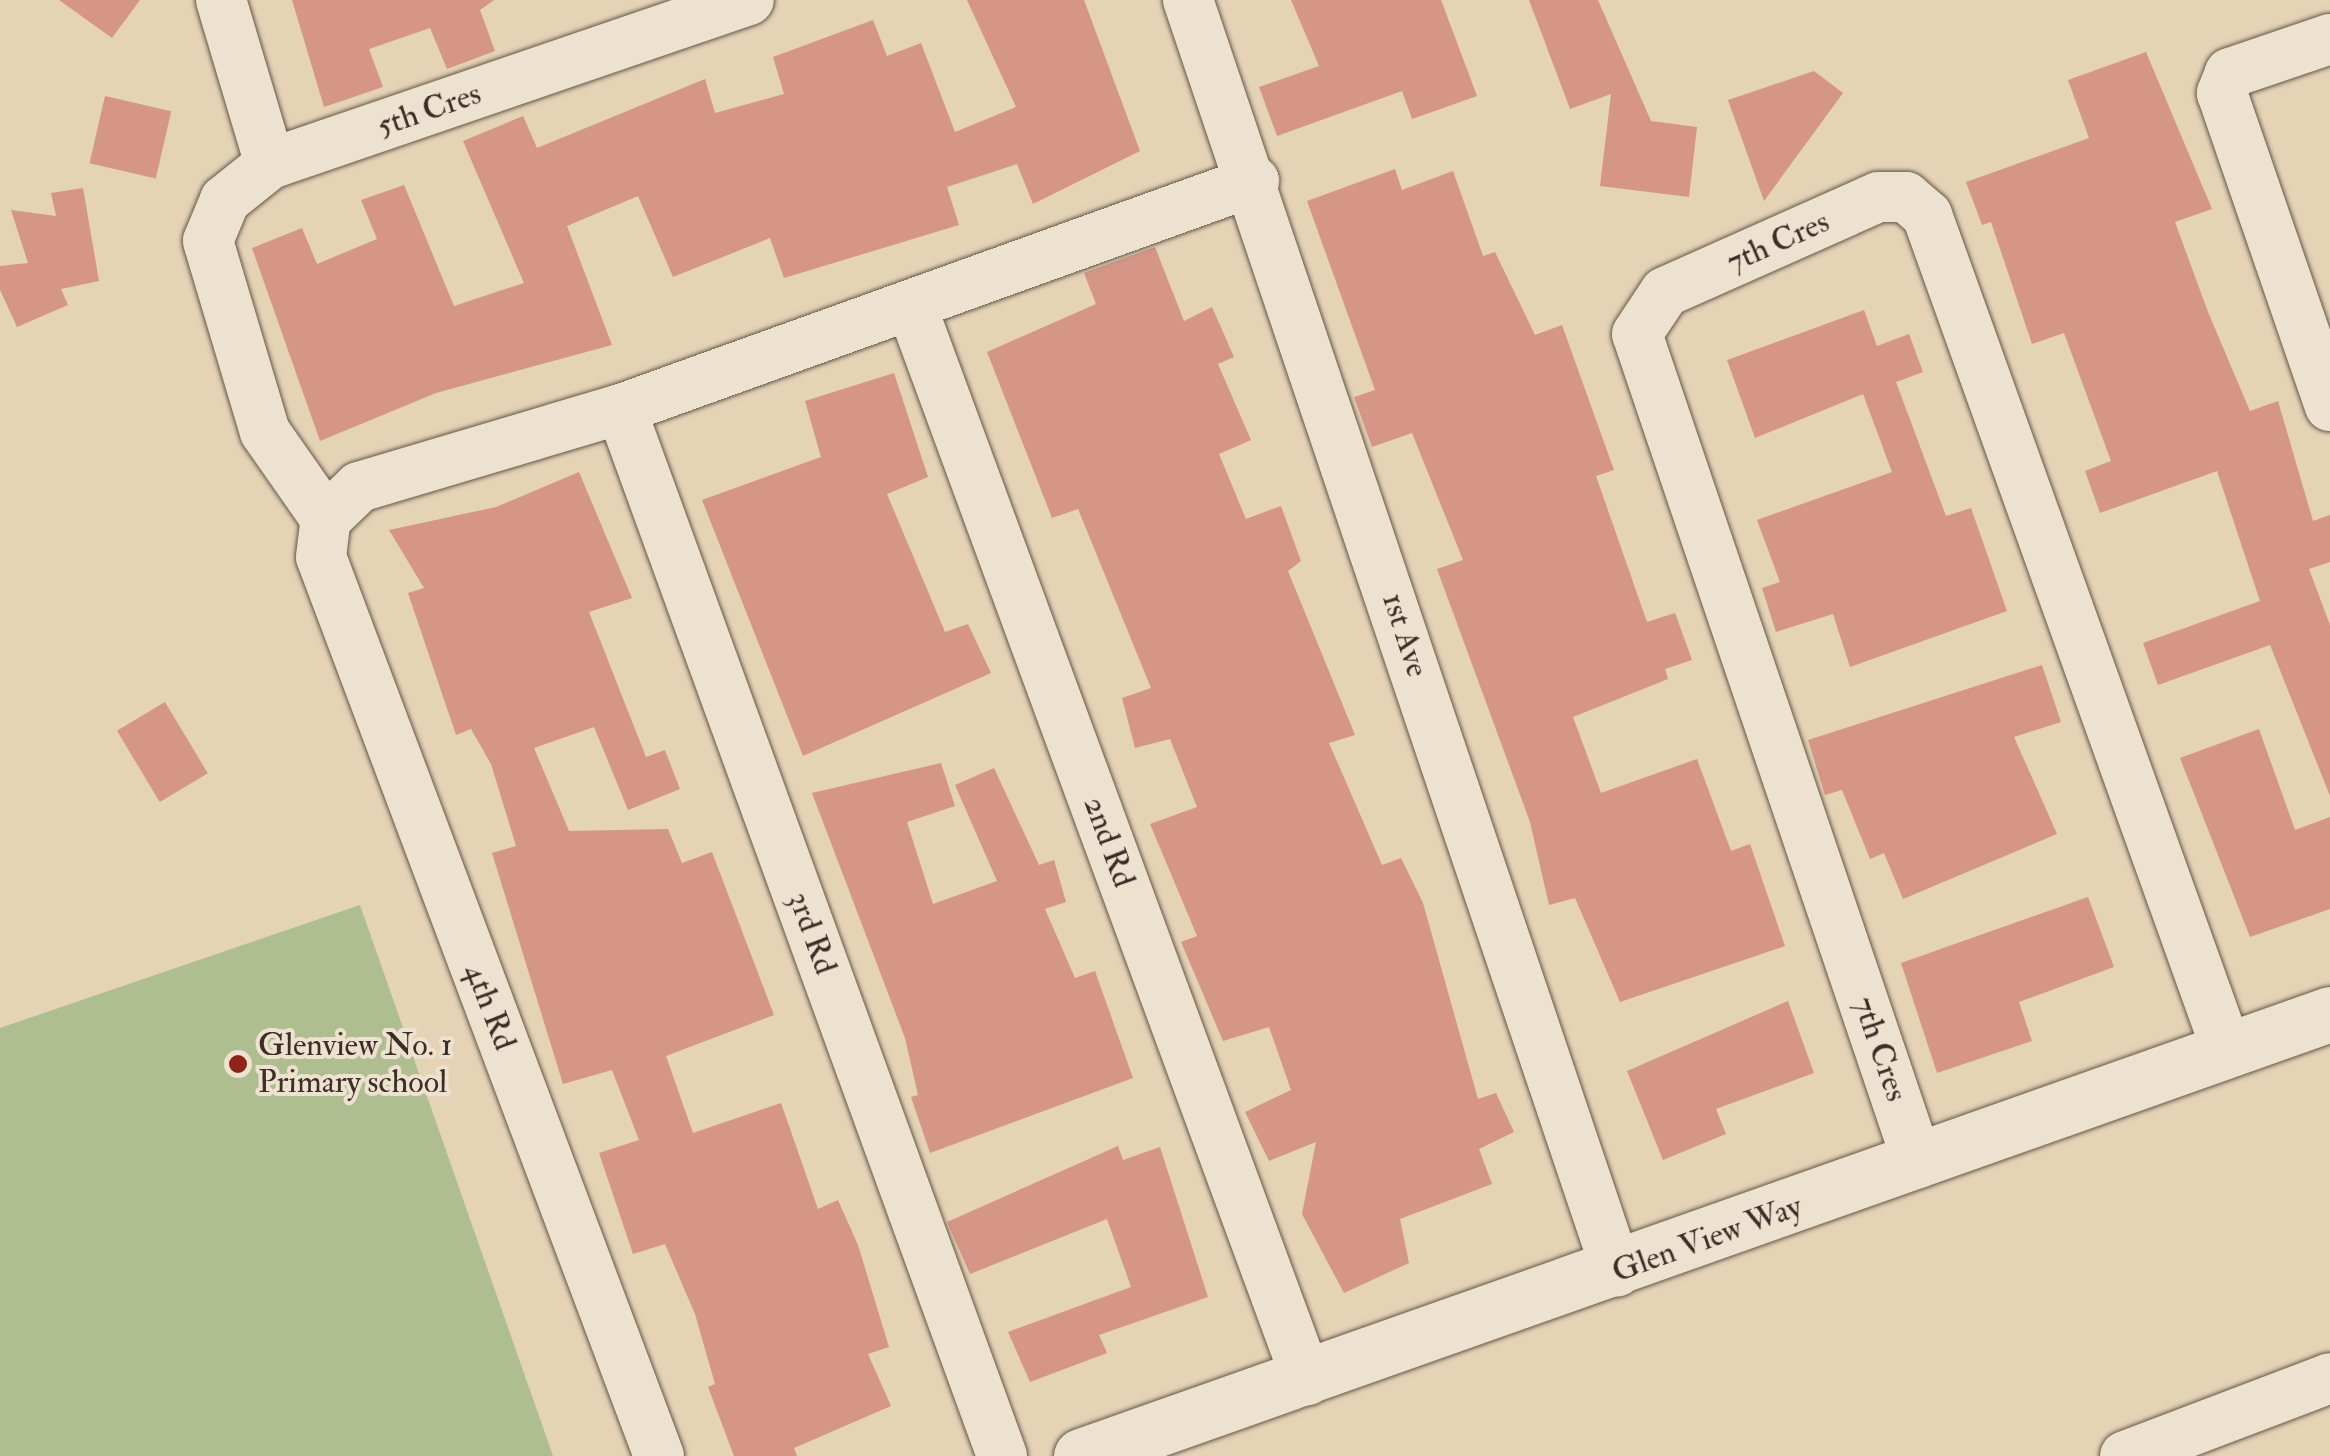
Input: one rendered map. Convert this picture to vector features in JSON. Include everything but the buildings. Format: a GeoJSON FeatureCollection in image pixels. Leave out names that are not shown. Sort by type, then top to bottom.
{"type":"FeatureCollection","features":[{"type":"Feature","properties":{"kind":"street"},"geometry":{"type":"LineString","coordinates":[[220,0],[270,164]]}},
{"type":"Feature","properties":{"kind":"street","name":"5th Cres"},"geometry":{"type":"LineString","coordinates":[[324,538],[265,432],[208,240],[225,200],[270,164],[749,0]]}},
{"type":"Feature","properties":{"kind":"street","name":"1st Ave"},"geometry":{"type":"LineString","coordinates":[[1188,0],[1254,181],[1616,1272]]}},
{"type":"Feature","properties":{"kind":"street"},"geometry":{"type":"LineString","coordinates":[[2330,39],[2245,66],[2222,92],[2330,406]]}},
{"type":"Feature","properties":{"kind":"street"},"geometry":{"type":"LineString","coordinates":[[324,538],[360,487],[621,409],[1254,181]]}},
{"type":"Feature","properties":{"kind":"street","name":"7th Cres"},"geometry":{"type":"LineString","coordinates":[[1918,1163],[1637,334],[1664,292],[1878,197],[1906,197],[1926,215],[2226,1048]]}},
{"type":"Feature","properties":{"kind":"street","name":"2nd Rd"},"geometry":{"type":"LineString","coordinates":[[912,304],[1308,1380]]}},
{"type":"Feature","properties":{"kind":"street","name":"3rd Rd"},"geometry":{"type":"LineString","coordinates":[[621,409],[1002,1456]]}},
{"type":"Feature","properties":{"kind":"street","name":"4th Rd"},"geometry":{"type":"LineString","coordinates":[[324,538],[659,1456]]}},
{"type":"Feature","properties":{"kind":"street","name":"Glen View Way"},"geometry":{"type":"LineString","coordinates":[[1081,1456],[1616,1272],[2226,1048],[2330,1014]]}},
{"type":"Feature","properties":{"kind":"street"},"geometry":{"type":"LineString","coordinates":[[2125,1456],[2330,1378]]}},
{"type":"Feature","properties":{"kind":"green space"},"geometry":{"type":"Polygon","coordinates":[[[360,905],[553,1456],[0,1456],[0,1028],[360,905]]]}},
{"type":"Feature","properties":{"kind":"place","name":"Glenview No. 1 Primary school"},"geometry":{"type":"Point","coordinates":[238,1064]}}]}
